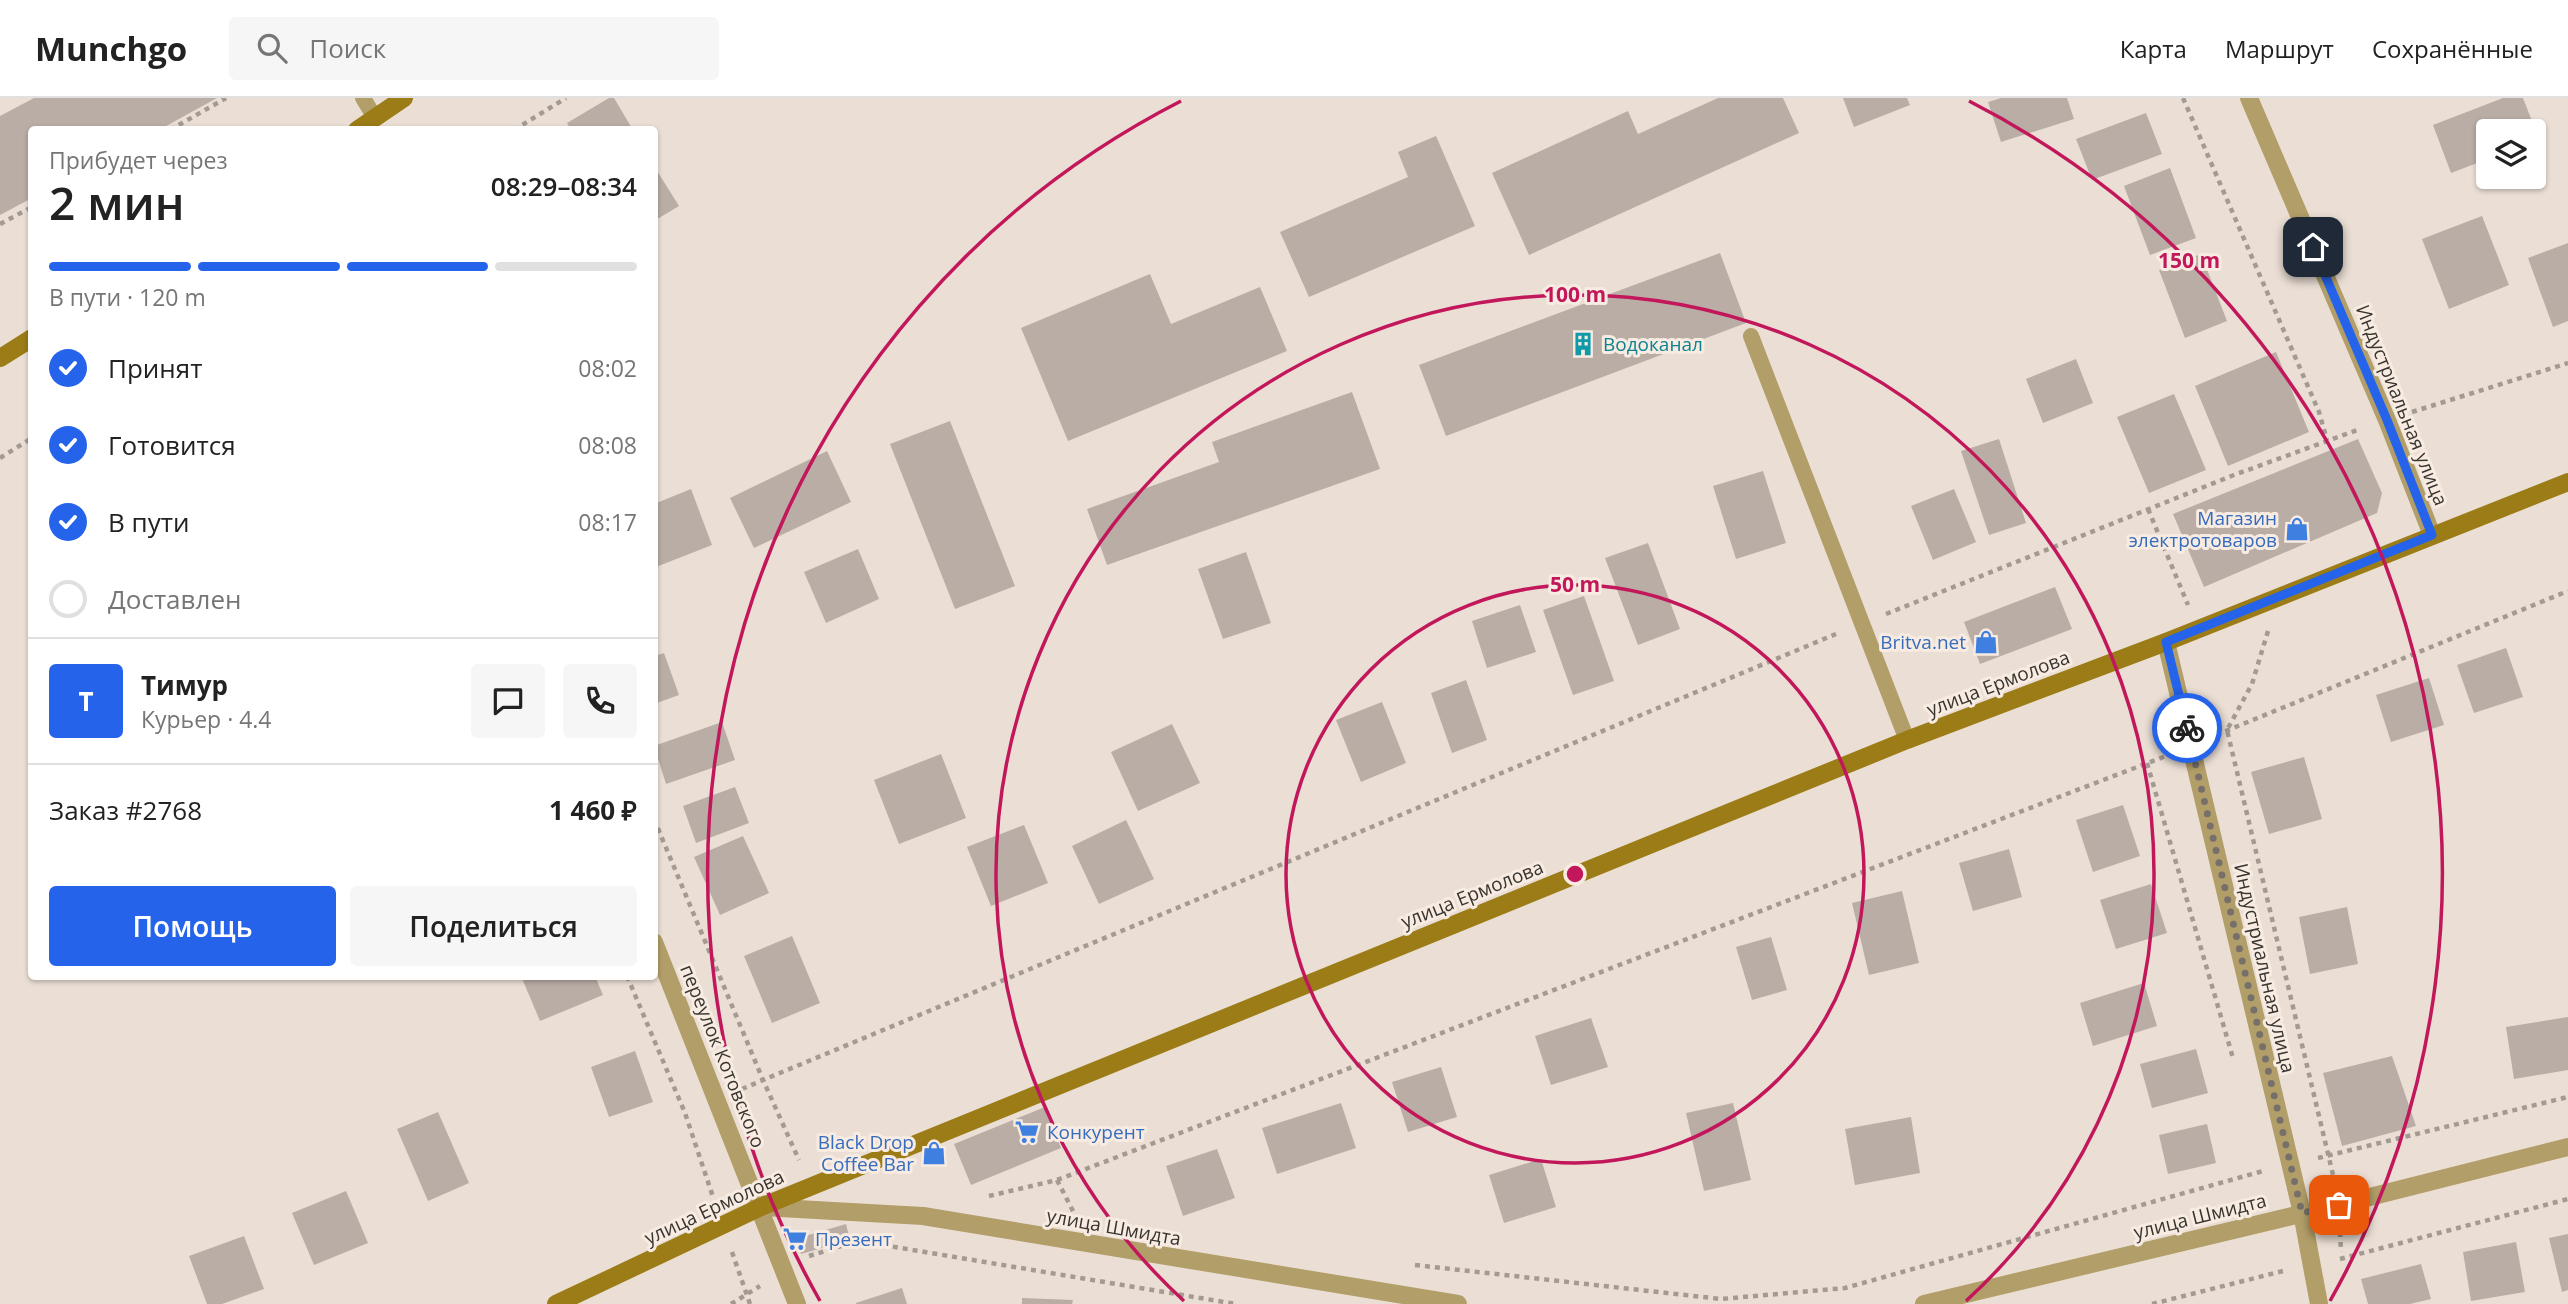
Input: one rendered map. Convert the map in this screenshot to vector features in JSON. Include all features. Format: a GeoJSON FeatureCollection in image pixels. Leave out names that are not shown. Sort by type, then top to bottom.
{"type":"FeatureCollection","features":[{"type":"Feature","properties":{"kind":"street"},"geometry":{"type":"LineString","coordinates":[[363,126],[404,98]]}},
{"type":"Feature","properties":{"kind":"street","name":"Индустриальная улица"},"geometry":{"type":"LineString","coordinates":[[2249,98],[2387,420],[2432,535]]}},
{"type":"Feature","properties":{"kind":"street"},"geometry":{"type":"LineString","coordinates":[[0,358],[28,340]]}},
{"type":"Feature","properties":{"kind":"street","name":"улица Ермолова"},"geometry":{"type":"LineString","coordinates":[[556,1304],[808,1187],[1907,740],[2166,642],[2568,482]]}},
{"type":"Feature","properties":{"kind":"street","name":"Индустриальная улица"},"geometry":{"type":"LineString","coordinates":[[2166,642],[2302,1213],[2319,1304]]}},
{"type":"Feature","properties":{"kind":"street","name":"переулок Котовского"},"geometry":{"type":"LineString","coordinates":[[658,952],[761,1207],[797,1304]]}},
{"type":"Feature","properties":{"kind":"street","name":"улица Шмидта"},"geometry":{"type":"LineString","coordinates":[[1924,1304],[2339,1205],[2568,1147]]}},
{"type":"Feature","properties":{"kind":"street","name":"улица Шмидта"},"geometry":{"type":"LineString","coordinates":[[761,1207],[923,1216],[1379,1294],[1458,1304]]}},
{"type":"Feature","properties":{"kind":"lane"},"geometry":{"type":"LineString","coordinates":[[363,98],[374,118]]}},
{"type":"Feature","properties":{"kind":"lane"},"geometry":{"type":"LineString","coordinates":[[1751,336],[1907,740]]}},
{"type":"Feature","properties":{"kind":"path"},"geometry":{"type":"LineString","coordinates":[[177,126],[226,98]]}},
{"type":"Feature","properties":{"kind":"path"},"geometry":{"type":"LineString","coordinates":[[520,126],[566,98]]}},
{"type":"Feature","properties":{"kind":"path"},"geometry":{"type":"LineString","coordinates":[[2182,98],[2314,401],[2327,440]]}},
{"type":"Feature","properties":{"kind":"path"},"geometry":{"type":"LineString","coordinates":[[0,224],[28,208]]}},
{"type":"Feature","properties":{"kind":"path"},"geometry":{"type":"LineString","coordinates":[[0,458],[28,440]]}},
{"type":"Feature","properties":{"kind":"path"},"geometry":{"type":"LineString","coordinates":[[763,1080],[1862,623],[2234,475]]}},
{"type":"Feature","properties":{"kind":"path"},"geometry":{"type":"LineString","coordinates":[[2148,509],[2198,628]]}},
{"type":"Feature","properties":{"kind":"path"},"geometry":{"type":"LineString","coordinates":[[978,1199],[1057,1180],[2147,764],[2568,591]]}},
{"type":"Feature","properties":{"kind":"path"},"geometry":{"type":"LineString","coordinates":[[2268,600],[2269,628],[2252,684],[2227,730],[2330,1155],[2339,1205],[2344,1272]]}},
{"type":"Feature","properties":{"kind":"path"},"geometry":{"type":"LineString","coordinates":[[2147,764],[2235,1068]]}},
{"type":"Feature","properties":{"kind":"path"},"geometry":{"type":"LineString","coordinates":[[658,830],[808,1187]]}},
{"type":"Feature","properties":{"kind":"path"},"geometry":{"type":"LineString","coordinates":[[629,980],[685,1114],[750,1304]]}},
{"type":"Feature","properties":{"kind":"path"},"geometry":{"type":"LineString","coordinates":[[1408,1264],[1721,1299],[1845,1289],[2263,1171],[2568,1097]]}},
{"type":"Feature","properties":{"kind":"path"},"geometry":{"type":"LineString","coordinates":[[2262,1161],[2263,1171]]}},
{"type":"Feature","properties":{"kind":"path"},"geometry":{"type":"LineString","coordinates":[[1057,1180],[1076,1216]]}},
{"type":"Feature","properties":{"kind":"path"},"geometry":{"type":"LineString","coordinates":[[2152,1304],[2342,1259],[2568,1199]]}},
{"type":"Feature","properties":{"kind":"path"},"geometry":{"type":"LineString","coordinates":[[731,1304],[795,1260],[855,1241],[866,1243]]}},
{"type":"Feature","properties":{"kind":"path"},"geometry":{"type":"LineString","coordinates":[[877,1244],[1236,1304]]}},
{"type":"Feature","properties":{"kind":"building"},"geometry":{"type":"Polygon","coordinates":[[[34,98],[217,98],[166,126],[28,126],[28,200],[0,215],[0,116],[34,98]]]}},
{"type":"Feature","properties":{"kind":"building"},"geometry":{"type":"Polygon","coordinates":[[[609,98],[614,98],[631,126],[569,126],[567,123],[609,98]]]}},
{"type":"Feature","properties":{"kind":"building"},"geometry":{"type":"Polygon","coordinates":[[[1718,98],[1783,98],[1799,133],[1529,255],[1492,173],[1628,111],[1638,134],[1718,98]]]}},
{"type":"Feature","properties":{"kind":"building"},"geometry":{"type":"Polygon","coordinates":[[[1843,98],[1907,98],[1910,105],[1854,127],[1843,98]]]}},
{"type":"Feature","properties":{"kind":"building"},"geometry":{"type":"Polygon","coordinates":[[[2001,98],[2067,98],[2074,119],[2001,142],[1988,102],[2001,98]]]}},
{"type":"Feature","properties":{"kind":"building"},"geometry":{"type":"Polygon","coordinates":[[[2503,98],[2523,98],[2531,119],[2476,119],[2476,164],[2451,173],[2433,125],[2503,98]]]}},
{"type":"Feature","properties":{"kind":"building"},"geometry":{"type":"Polygon","coordinates":[[[2146,113],[2162,154],[2092,180],[2076,139],[2146,113]]]}},
{"type":"Feature","properties":{"kind":"building"},"geometry":{"type":"Polygon","coordinates":[[[1436,136],[1475,226],[1309,297],[1280,232],[1408,177],[1398,152],[1436,136]]]}},
{"type":"Feature","properties":{"kind":"building"},"geometry":{"type":"Polygon","coordinates":[[[2170,168],[2196,238],[2150,255],[2124,186],[2170,168]]]}},
{"type":"Feature","properties":{"kind":"building"},"geometry":{"type":"Polygon","coordinates":[[[658,172],[679,206],[658,219],[658,172]]]}},
{"type":"Feature","properties":{"kind":"building"},"geometry":{"type":"Polygon","coordinates":[[[2482,216],[2509,285],[2449,309],[2422,239],[2482,216]]]}},
{"type":"Feature","properties":{"kind":"building"},"geometry":{"type":"Polygon","coordinates":[[[2568,243],[2568,321],[2553,327],[2528,258],[2568,243]]]}},
{"type":"Feature","properties":{"kind":"building","name":"Водоканал"},"geometry":{"type":"Polygon","coordinates":[[[1720,253],[1746,323],[1446,436],[1419,365],[1720,253]]]}},
{"type":"Feature","properties":{"kind":"building"},"geometry":{"type":"Polygon","coordinates":[[[2201,254],[2227,321],[2185,338],[2159,270],[2201,254]]]}},
{"type":"Feature","properties":{"kind":"building"},"geometry":{"type":"Polygon","coordinates":[[[1150,274],[1171,324],[1260,287],[1287,351],[1068,441],[1021,328],[1150,274]]]}},
{"type":"Feature","properties":{"kind":"building"},"geometry":{"type":"Polygon","coordinates":[[[2276,352],[2309,432],[2228,466],[2195,386],[2276,352]]]}},
{"type":"Feature","properties":{"kind":"building"},"geometry":{"type":"Polygon","coordinates":[[[2076,359],[2093,403],[2043,423],[2026,379],[2076,359]]]}},
{"type":"Feature","properties":{"kind":"building"},"geometry":{"type":"Polygon","coordinates":[[[1352,392],[1380,469],[1107,565],[1087,509],[1219,462],[1212,442],[1352,392]]]}},
{"type":"Feature","properties":{"kind":"building"},"geometry":{"type":"Polygon","coordinates":[[[2174,394],[2206,470],[2149,493],[2117,417],[2174,394]]]}},
{"type":"Feature","properties":{"kind":"building"},"geometry":{"type":"Polygon","coordinates":[[[950,421],[1015,586],[955,609],[890,444],[950,421]]]}},
{"type":"Feature","properties":{"kind":"building"},"geometry":{"type":"Polygon","coordinates":[[[1999,439],[2026,523],[1989,535],[1961,451],[1999,439]]]}},
{"type":"Feature","properties":{"kind":"building"},"geometry":{"type":"Polygon","coordinates":[[[2358,439],[2382,493],[2377,513],[2204,587],[2173,514],[2358,439]]]}},
{"type":"Feature","properties":{"kind":"building"},"geometry":{"type":"Polygon","coordinates":[[[827,451],[851,502],[754,548],[730,498],[827,451]]]}},
{"type":"Feature","properties":{"kind":"building"},"geometry":{"type":"Polygon","coordinates":[[[1763,471],[1786,543],[1736,559],[1713,486],[1763,471]]]}},
{"type":"Feature","properties":{"kind":"building"},"geometry":{"type":"Polygon","coordinates":[[[691,489],[712,545],[658,566],[658,502],[691,489]]]}},
{"type":"Feature","properties":{"kind":"building"},"geometry":{"type":"Polygon","coordinates":[[[1954,489],[1976,542],[1933,560],[1911,506],[1954,489]]]}},
{"type":"Feature","properties":{"kind":"building"},"geometry":{"type":"Polygon","coordinates":[[[1648,543],[1680,629],[1638,645],[1605,558],[1648,543]]]}},
{"type":"Feature","properties":{"kind":"building"},"geometry":{"type":"Polygon","coordinates":[[[858,549],[879,599],[826,623],[804,572],[858,549]]]}},
{"type":"Feature","properties":{"kind":"building"},"geometry":{"type":"Polygon","coordinates":[[[1246,552],[1271,623],[1223,639],[1198,569],[1246,552]]]}},
{"type":"Feature","properties":{"kind":"building"},"geometry":{"type":"Polygon","coordinates":[[[2055,587],[2072,629],[1980,664],[1964,622],[2055,587]]]}},
{"type":"Feature","properties":{"kind":"building"},"geometry":{"type":"Polygon","coordinates":[[[1584,596],[1614,681],[1573,695],[1543,610],[1584,596]]]}},
{"type":"Feature","properties":{"kind":"building"},"geometry":{"type":"Polygon","coordinates":[[[1520,605],[1536,652],[1487,668],[1472,621],[1520,605]]]}},
{"type":"Feature","properties":{"kind":"building"},"geometry":{"type":"Polygon","coordinates":[[[2506,648],[2523,697],[2474,713],[2457,665],[2506,648]]]}},
{"type":"Feature","properties":{"kind":"building"},"geometry":{"type":"Polygon","coordinates":[[[664,653],[679,695],[658,703],[658,655],[664,653]]]}},
{"type":"Feature","properties":{"kind":"building"},"geometry":{"type":"Polygon","coordinates":[[[2429,678],[2444,725],[2391,742],[2376,695],[2429,678]]]}},
{"type":"Feature","properties":{"kind":"building"},"geometry":{"type":"Polygon","coordinates":[[[1466,680],[1487,740],[1452,753],[1431,693],[1466,680]]]}},
{"type":"Feature","properties":{"kind":"building"},"geometry":{"type":"Polygon","coordinates":[[[1382,702],[1406,763],[1361,782],[1336,720],[1382,702]]]}},
{"type":"Feature","properties":{"kind":"building"},"geometry":{"type":"Polygon","coordinates":[[[722,722],[735,760],[666,784],[658,759],[658,745],[722,722]]]}},
{"type":"Feature","properties":{"kind":"building"},"geometry":{"type":"Polygon","coordinates":[[[1172,724],[1200,783],[1138,811],[1111,752],[1172,724]]]}},
{"type":"Feature","properties":{"kind":"building"},"geometry":{"type":"Polygon","coordinates":[[[941,754],[966,818],[899,844],[874,780],[941,754]]]}},
{"type":"Feature","properties":{"kind":"building"},"geometry":{"type":"Polygon","coordinates":[[[2304,757],[2322,819],[2269,834],[2251,772],[2304,757]]]}},
{"type":"Feature","properties":{"kind":"building"},"geometry":{"type":"Polygon","coordinates":[[[735,787],[749,823],[696,843],[683,806],[735,787]]]}},
{"type":"Feature","properties":{"kind":"building"},"geometry":{"type":"Polygon","coordinates":[[[2123,805],[2140,856],[2093,872],[2076,820],[2123,805]]]}},
{"type":"Feature","properties":{"kind":"building"},"geometry":{"type":"Polygon","coordinates":[[[1126,820],[1154,879],[1099,904],[1072,846],[1126,820]]]}},
{"type":"Feature","properties":{"kind":"building"},"geometry":{"type":"Polygon","coordinates":[[[1024,825],[1048,883],[991,906],[967,847],[1024,825]]]}},
{"type":"Feature","properties":{"kind":"building"},"geometry":{"type":"Polygon","coordinates":[[[743,836],[769,893],[720,915],[694,857],[743,836]]]}},
{"type":"Feature","properties":{"kind":"building"},"geometry":{"type":"Polygon","coordinates":[[[2009,849],[2022,897],[1973,911],[1959,863],[2009,849]]]}},
{"type":"Feature","properties":{"kind":"building"},"geometry":{"type":"Polygon","coordinates":[[[2151,884],[2167,933],[2116,949],[2100,900],[2151,884]]]}},
{"type":"Feature","properties":{"kind":"building"},"geometry":{"type":"Polygon","coordinates":[[[1902,891],[1919,963],[1869,975],[1852,903],[1902,891]]]}},
{"type":"Feature","properties":{"kind":"building"},"geometry":{"type":"Polygon","coordinates":[[[2347,907],[2358,964],[2310,974],[2299,917],[2347,907]]]}},
{"type":"Feature","properties":{"kind":"building"},"geometry":{"type":"Polygon","coordinates":[[[792,936],[820,1003],[772,1023],[744,956],[792,936]]]}},
{"type":"Feature","properties":{"kind":"building"},"geometry":{"type":"Polygon","coordinates":[[[1771,937],[1787,990],[1752,1000],[1736,947],[1771,937]]]}},
{"type":"Feature","properties":{"kind":"building"},"geometry":{"type":"Polygon","coordinates":[[[523,980],[597,980],[603,995],[540,1021],[523,980]]]}},
{"type":"Feature","properties":{"kind":"building"},"geometry":{"type":"Polygon","coordinates":[[[2144,983],[2157,1026],[2093,1046],[2080,1003],[2144,983]]]}},
{"type":"Feature","properties":{"kind":"building"},"geometry":{"type":"Polygon","coordinates":[[[2568,1017],[2568,1070],[2514,1079],[2506,1027],[2568,1017]]]}},
{"type":"Feature","properties":{"kind":"building"},"geometry":{"type":"Polygon","coordinates":[[[1591,1018],[1608,1067],[1551,1085],[1535,1036],[1591,1018]]]}},
{"type":"Feature","properties":{"kind":"building"},"geometry":{"type":"Polygon","coordinates":[[[2196,1049],[2208,1093],[2152,1108],[2140,1064],[2196,1049]]]}},
{"type":"Feature","properties":{"kind":"building"},"geometry":{"type":"Polygon","coordinates":[[[635,1051],[653,1102],[609,1117],[591,1067],[635,1051]]]}},
{"type":"Feature","properties":{"kind":"building"},"geometry":{"type":"Polygon","coordinates":[[[2392,1056],[2416,1126],[2342,1146],[2323,1073],[2392,1056]]]}},
{"type":"Feature","properties":{"kind":"building"},"geometry":{"type":"Polygon","coordinates":[[[1441,1067],[1457,1117],[1408,1132],[1392,1082],[1441,1067]]]}},
{"type":"Feature","properties":{"kind":"building"},"geometry":{"type":"Polygon","coordinates":[[[1341,1103],[1356,1148],[1277,1174],[1262,1128],[1341,1103]]]}},
{"type":"Feature","properties":{"kind":"building"},"geometry":{"type":"Polygon","coordinates":[[[1733,1103],[1751,1180],[1704,1191],[1686,1113],[1733,1103]]]}},
{"type":"Feature","properties":{"kind":"building"},"geometry":{"type":"Polygon","coordinates":[[[1045,1107],[1061,1148],[971,1185],[954,1144],[1045,1107]]]}},
{"type":"Feature","properties":{"kind":"building"},"geometry":{"type":"Polygon","coordinates":[[[438,1112],[469,1183],[428,1201],[397,1129],[438,1112]]]}},
{"type":"Feature","properties":{"kind":"building"},"geometry":{"type":"Polygon","coordinates":[[[1911,1117],[1920,1173],[1855,1185],[1845,1129],[1911,1117]]]}},
{"type":"Feature","properties":{"kind":"building"},"geometry":{"type":"Polygon","coordinates":[[[2207,1124],[2216,1163],[2168,1174],[2159,1135],[2207,1124]]]}},
{"type":"Feature","properties":{"kind":"building"},"geometry":{"type":"Polygon","coordinates":[[[1217,1149],[1235,1198],[1183,1216],[1166,1166],[1217,1149]]]}},
{"type":"Feature","properties":{"kind":"building"},"geometry":{"type":"Polygon","coordinates":[[[1541,1159],[1556,1207],[1504,1223],[1489,1175],[1541,1159]]]}},
{"type":"Feature","properties":{"kind":"building"},"geometry":{"type":"Polygon","coordinates":[[[346,1191],[368,1243],[314,1265],[292,1213],[346,1191]]]}},
{"type":"Feature","properties":{"kind":"building"},"geometry":{"type":"Polygon","coordinates":[[[846,1224],[850,1240],[801,1254],[795,1239],[846,1224]]]}},
{"type":"Feature","properties":{"kind":"building"},"geometry":{"type":"Polygon","coordinates":[[[2568,1234],[2568,1290],[2562,1292],[2549,1238],[2568,1234]]]}},
{"type":"Feature","properties":{"kind":"building"},"geometry":{"type":"Polygon","coordinates":[[[244,1236],[264,1289],[222,1304],[207,1304],[189,1256],[244,1236]]]}},
{"type":"Feature","properties":{"kind":"building"},"geometry":{"type":"Polygon","coordinates":[[[2516,1242],[2525,1292],[2471,1301],[2463,1252],[2516,1242]]]}},
{"type":"Feature","properties":{"kind":"building"},"geometry":{"type":"Polygon","coordinates":[[[2421,1264],[2431,1299],[2410,1304],[2368,1304],[2361,1279],[2421,1264]]]}},
{"type":"Feature","properties":{"kind":"building"},"geometry":{"type":"Polygon","coordinates":[[[902,1288],[907,1304],[856,1304],[856,1303],[902,1288]]]}},
{"type":"Feature","properties":{"kind":"building"},"geometry":{"type":"Polygon","coordinates":[[[1022,1298],[1073,1300],[1072,1304],[1022,1304],[1022,1298]]]}},
{"type":"Feature","properties":{"kind":"way so far"},"geometry":{"type":"LineString","coordinates":[[2187,728],[2302,1213],[2339,1205]]}},
{"type":"Feature","properties":{"kind":"place","name":"Водоканал"},"geometry":{"type":"Point","coordinates":[1583,344]}},
{"type":"Feature","properties":{"kind":"place","name":"Магазин электротоваров"},"geometry":{"type":"Point","coordinates":[2297,529]}},
{"type":"Feature","properties":{"kind":"place","name":"Britva.net"},"geometry":{"type":"Point","coordinates":[1986,642]}},
{"type":"Feature","properties":{"kind":"place","name":"Конкурент"},"geometry":{"type":"Point","coordinates":[1027,1132]}},
{"type":"Feature","properties":{"kind":"place","name":"Black Drop Coffee Bar"},"geometry":{"type":"Point","coordinates":[934,1153]}},
{"type":"Feature","properties":{"kind":"place","name":"Презент"},"geometry":{"type":"Point","coordinates":[795,1239]}},
{"type":"Feature","properties":{"kind":"route"},"geometry":{"type":"LineString","coordinates":[[2187,728],[2166,642],[2432,535],[2399,448],[2313,247]]}}]}
